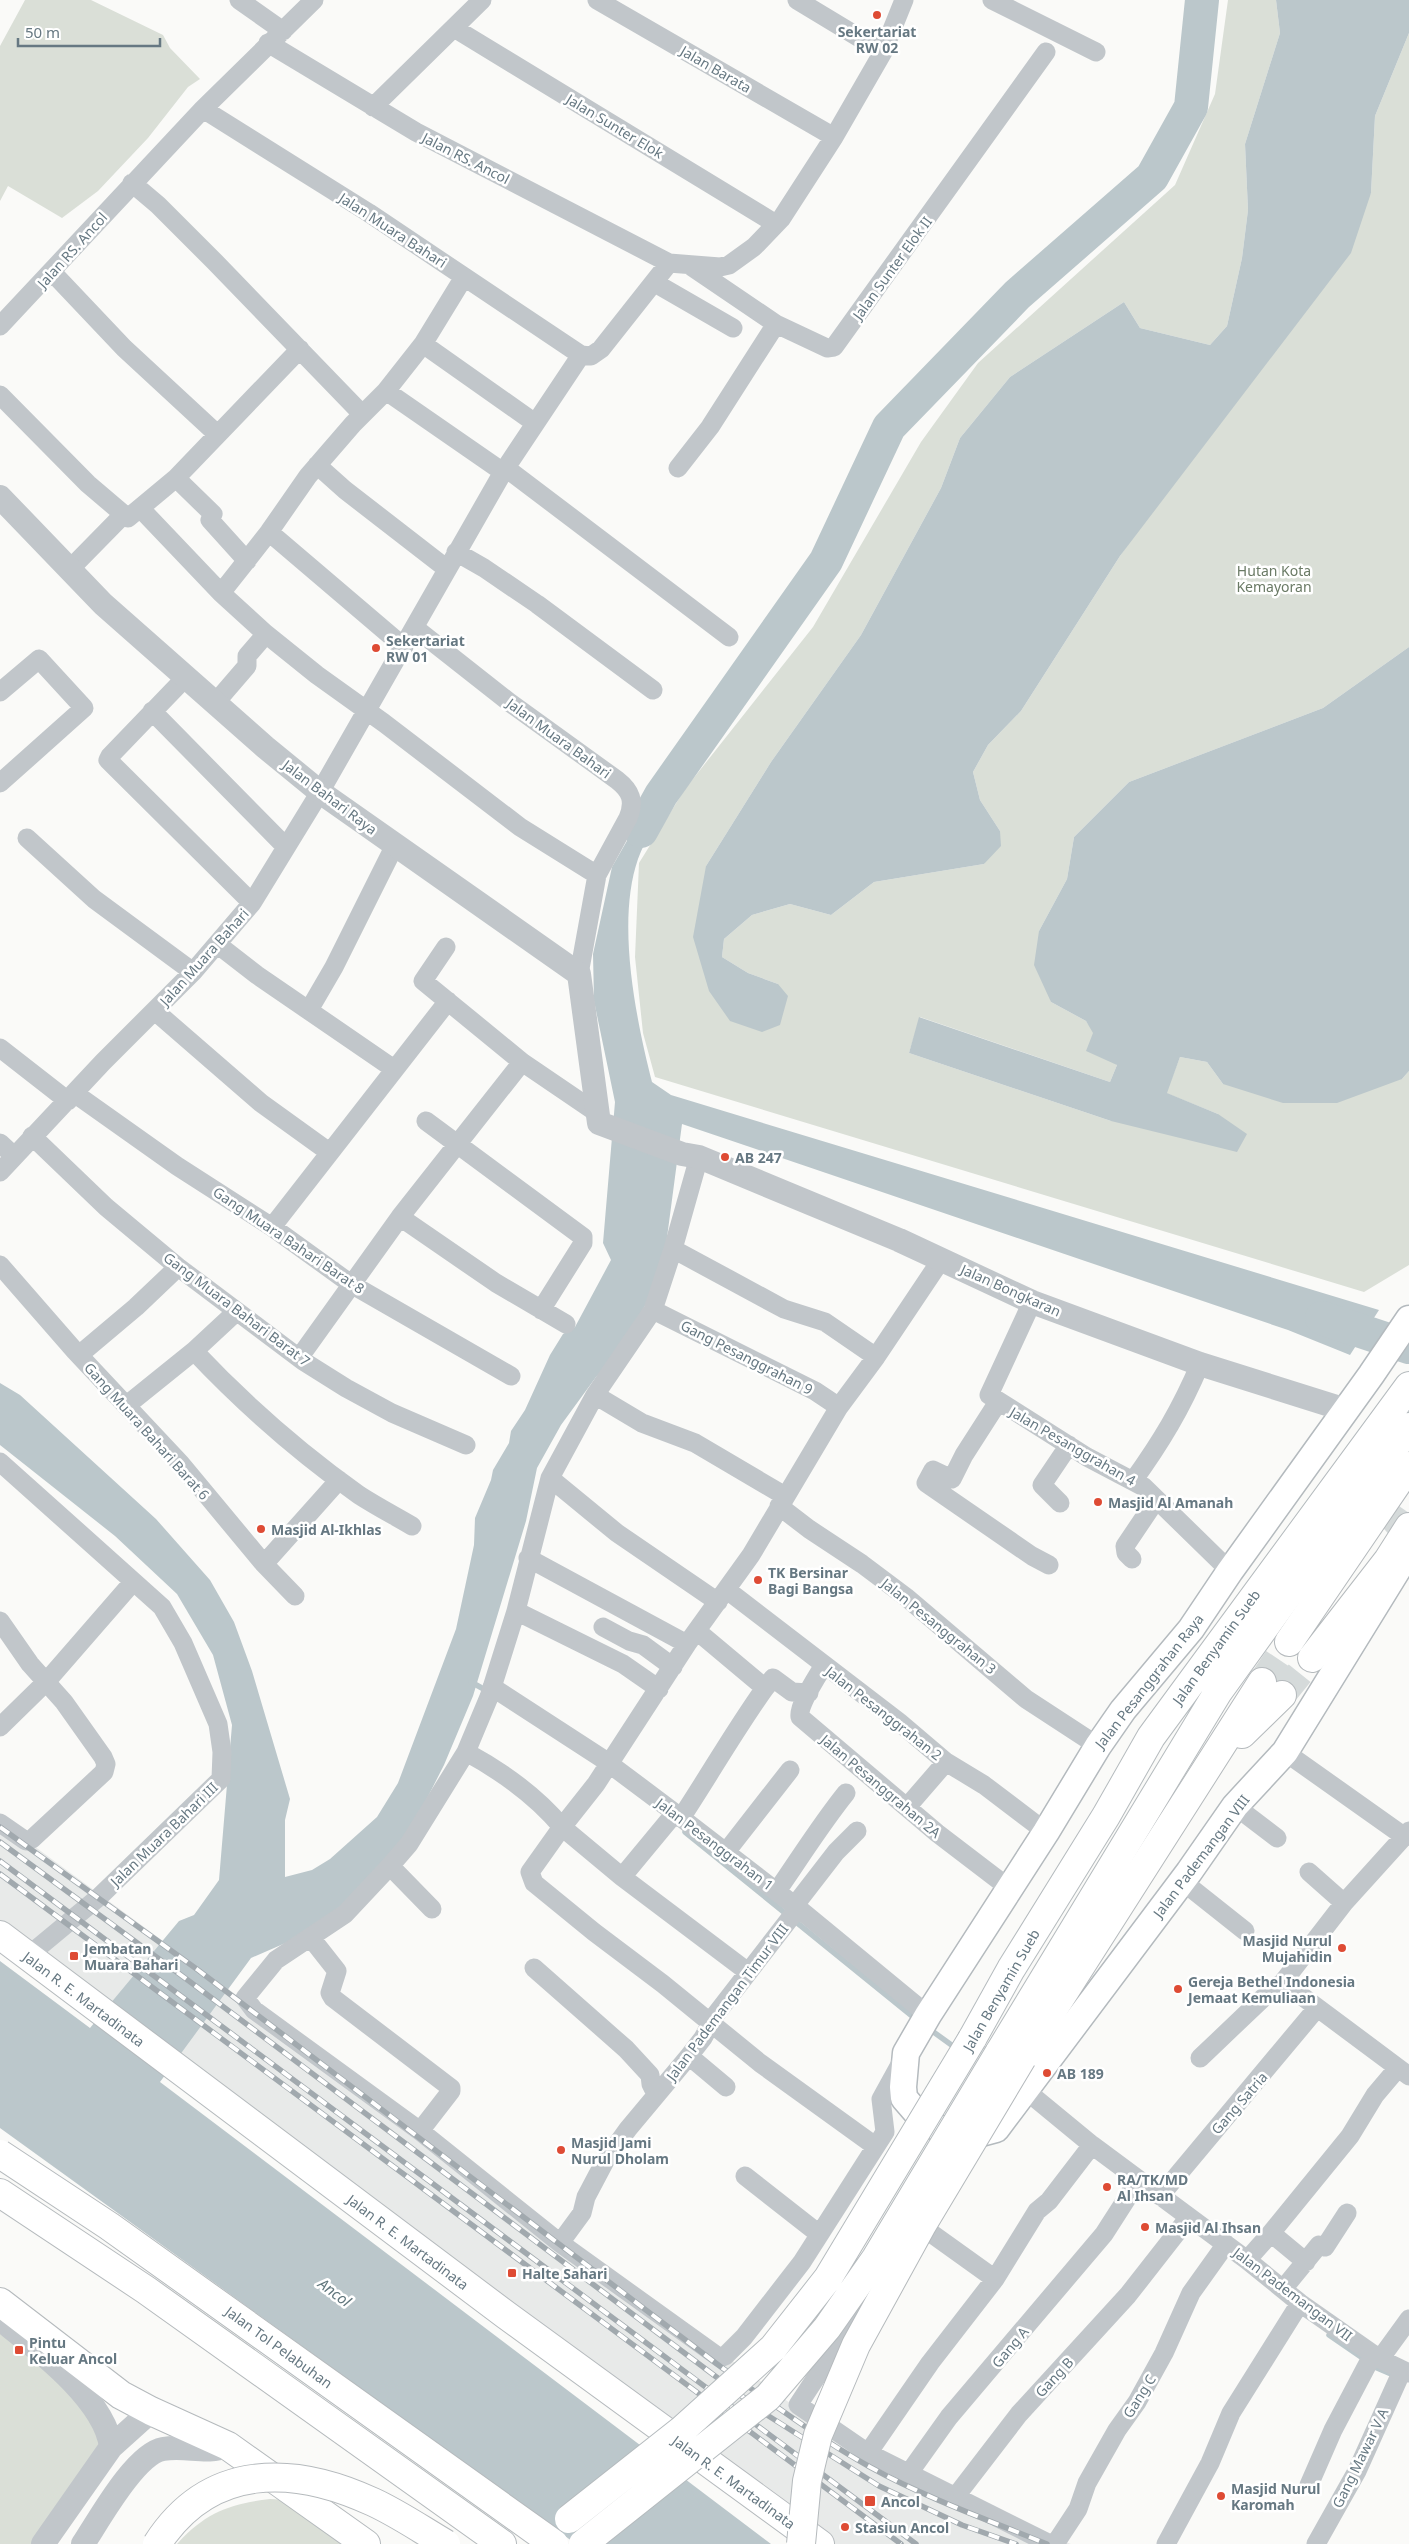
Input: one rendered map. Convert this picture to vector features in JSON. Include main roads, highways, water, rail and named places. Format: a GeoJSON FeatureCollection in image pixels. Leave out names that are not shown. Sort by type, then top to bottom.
{"type":"FeatureCollection","features":[{"type":"Feature","properties":{"kind":"main road","name":"Jalan Pesanggrahan Raya"},"geometry":{"type":"LineString","coordinates":[[996,2129],[959,2139],[923,2120],[904,2098],[906,2053],[928,2015],[1046,1832],[1098,1746],[1123,1710],[1191,1630],[1230,1571],[1409,1319]]}},
{"type":"Feature","properties":{"kind":"main road","name":"Jalan Benyamin Sueb"},"geometry":{"type":"LineString","coordinates":[[539,2544],[683,2429],[773,2348],[828,2278],[972,2039],[1011,1969],[1101,1824],[1151,1736],[1406,1391]]}},
{"type":"Feature","properties":{"kind":"main road","name":"Jalan Benyamin Sueb"},"geometry":{"type":"LineString","coordinates":[[583,2544],[768,2397],[827,2328],[876,2258],[1218,1692],[1409,1426]]}},
{"type":"Feature","properties":{"kind":"main road"},"geometry":{"type":"LineString","coordinates":[[1289,1642],[1409,1466]]}},
{"type":"Feature","properties":{"kind":"main road"},"geometry":{"type":"LineString","coordinates":[[1340,1568],[1402,1515]]}},
{"type":"Feature","properties":{"kind":"main road"},"geometry":{"type":"LineString","coordinates":[[1312,1658],[1388,1560],[1402,1515]]}},
{"type":"Feature","properties":{"kind":"main road","name":"Jalan Pademangan VIII"},"geometry":{"type":"LineString","coordinates":[[996,2129],[1024,2089],[1182,1881],[1235,1806],[1285,1752],[1409,1551]]}},
{"type":"Feature","properties":{"kind":"main road"},"geometry":{"type":"LineString","coordinates":[[801,2544],[807,2481],[818,2435],[856,2345],[922,2226],[1022,2058],[1210,1764],[1272,1689]]}},
{"type":"Feature","properties":{"kind":"main road","name":"Jalan R. E. Martadinata"},"geometry":{"type":"LineString","coordinates":[[0,1935],[182,2074],[506,2315],[820,2544]]}},
{"type":"Feature","properties":{"kind":"main road","name":"Jalan Tol Pelabuhan"},"geometry":{"type":"LineString","coordinates":[[0,2154],[109,2226],[554,2544]]}},
{"type":"Feature","properties":{"kind":"main road"},"geometry":{"type":"LineString","coordinates":[[0,2193],[146,2290],[502,2544]]}},
{"type":"Feature","properties":{"kind":"main road"},"geometry":{"type":"LineString","coordinates":[[0,2302],[121,2394],[151,2412],[228,2446],[366,2544]]}},
{"type":"Feature","properties":{"kind":"main road"},"geometry":{"type":"LineString","coordinates":[[157,2544],[166,2530],[186,2509],[211,2491],[239,2481],[265,2477],[300,2478],[340,2489],[374,2502],[446,2544]]}},
{"type":"Feature","properties":{"kind":"water"},"geometry":{"type":"Polygon","coordinates":[[[1276,0],[1409,0],[1409,33],[1375,116],[1371,193],[1351,253],[1120,556],[1021,711],[988,745],[973,772],[980,800],[1000,831],[1001,846],[984,864],[874,882],[831,915],[790,904],[752,915],[724,939],[722,957],[748,973],[778,984],[788,996],[780,1025],[762,1032],[730,1021],[709,991],[693,937],[706,866],[771,762],[861,635],[941,488],[960,438],[1010,377],[1124,302],[1140,328],[1210,345],[1227,326],[1242,258],[1248,210],[1245,144],[1280,33],[1276,0]]]}},
{"type":"Feature","properties":{"kind":"water"},"geometry":{"type":"Polygon","coordinates":[[[1409,647],[1409,1071],[1402,1079],[1337,1103],[1283,1103],[1223,1084],[1207,1062],[1180,1057],[1167,1093],[1218,1114],[1247,1134],[1237,1152],[1111,1121],[909,1053],[919,1017],[1110,1082],[1117,1065],[1086,1051],[1093,1033],[1086,1021],[1051,1002],[1034,965],[1039,931],[1067,879],[1074,837],[1129,782],[1323,708],[1409,647]]]}},
{"type":"Feature","properties":{"kind":"water"},"geometry":{"type":"Polygon","coordinates":[[[651,781],[672,800],[649,836],[638,859],[632,884],[629,912],[629,941],[635,1000],[652,1082],[671,1095],[1379,1310],[1350,1355],[1288,1330],[682,1124],[666,1245],[652,1294],[615,1356],[596,1377],[561,1425],[537,1468],[526,1521],[473,1696],[444,1765],[415,1822],[395,1849],[330,1918],[297,1938],[251,1958],[160,2082],[771,2544],[576,2544],[0,2128],[0,1961],[90,2028],[179,1921],[194,1915],[219,1880],[232,1725],[213,1655],[177,1594],[115,1536],[0,1445],[0,1383],[20,1395],[156,1519],[210,1580],[234,1622],[252,1671],[290,1799],[285,1820],[285,1877],[312,1870],[330,1859],[377,1817],[398,1783],[456,1629],[474,1545],[475,1518],[491,1480],[493,1470],[509,1443],[511,1431],[525,1410],[550,1355],[563,1334],[575,1327],[611,1260],[603,1243],[615,1102],[594,1001],[593,954],[612,867],[636,825],[651,781]]]}},
{"type":"Feature","properties":{"kind":"waterway"},"geometry":{"type":"LineString","coordinates":[[641,831],[661,795],[826,561],[889,427],[1017,295],[1152,177],[1191,107],[1202,0]]}},
{"type":"Feature","properties":{"kind":"waterway"},"geometry":{"type":"LineString","coordinates":[[1322,1318],[1409,1347]]}},
{"type":"Feature","properties":{"kind":"waterway"},"geometry":{"type":"LineString","coordinates":[[471,1682],[489,1692]]}},
{"type":"Feature","properties":{"kind":"waterway"},"geometry":{"type":"LineString","coordinates":[[685,1832],[917,2020]]}},
{"type":"Feature","properties":{"kind":"waterway"},"geometry":{"type":"LineString","coordinates":[[928,2028],[957,2049]]}},
{"type":"Feature","properties":{"kind":"waterway"},"geometry":{"type":"LineString","coordinates":[[1329,2335],[1377,2368],[1391,2374]]}},
{"type":"Feature","properties":{"kind":"tunnel"},"geometry":{"type":"LineString","coordinates":[[1385,1530],[1393,1523],[1407,1503]]}},
{"type":"Feature","properties":{"kind":"tunnel"},"geometry":{"type":"LineString","coordinates":[[1262,1682],[1289,1642]]}},
{"type":"Feature","properties":{"kind":"tunnel"},"geometry":{"type":"LineString","coordinates":[[1282,1695],[1312,1658]]}},
{"type":"Feature","properties":{"kind":"railway"},"geometry":{"type":"LineString","coordinates":[[0,1827],[198,1970],[721,2367],[794,2419],[851,2456],[913,2489],[1047,2544]]}},
{"type":"Feature","properties":{"kind":"railway"},"geometry":{"type":"LineString","coordinates":[[0,1842],[189,1981],[767,2415],[879,2486],[962,2525],[1016,2544]]}},
{"type":"Feature","properties":{"kind":"railway"},"geometry":{"type":"LineString","coordinates":[[0,1861],[916,2544]]}},
{"type":"Feature","properties":{"kind":"railway"},"geometry":{"type":"LineString","coordinates":[[0,1874],[901,2544]]}},
{"type":"Feature","properties":{"kind":"place","name":"Sekertariat RW 02"},"geometry":{"type":"Point","coordinates":[877,15]}},
{"type":"Feature","properties":{"kind":"place","name":"Sekertariat RW 01"},"geometry":{"type":"Point","coordinates":[376,648]}},
{"type":"Feature","properties":{"kind":"place","name":"AB 247"},"geometry":{"type":"Point","coordinates":[725,1157]}},
{"type":"Feature","properties":{"kind":"place","name":"Masjid Al Amanah"},"geometry":{"type":"Point","coordinates":[1098,1502]}},
{"type":"Feature","properties":{"kind":"place","name":"Masjid Al-Ikhlas"},"geometry":{"type":"Point","coordinates":[261,1529]}},
{"type":"Feature","properties":{"kind":"place","name":"TK Bersinar Bagi Bangsa"},"geometry":{"type":"Point","coordinates":[758,1580]}},
{"type":"Feature","properties":{"kind":"place","name":"Masjid Nurul Mujahidin"},"geometry":{"type":"Point","coordinates":[1342,1948]}},
{"type":"Feature","properties":{"kind":"place","name":"Jembatan Muara Bahari"},"geometry":{"type":"Point","coordinates":[74,1956]}},
{"type":"Feature","properties":{"kind":"place","name":"Gereja Bethel Indonesia Jemaat Kemuliaan"},"geometry":{"type":"Point","coordinates":[1178,1989]}},
{"type":"Feature","properties":{"kind":"place","name":"AB 189"},"geometry":{"type":"Point","coordinates":[1047,2073]}},
{"type":"Feature","properties":{"kind":"place","name":"Masjid Jami Nurul Dholam"},"geometry":{"type":"Point","coordinates":[561,2150]}},
{"type":"Feature","properties":{"kind":"place","name":"RA/TK/MD Al Ihsan"},"geometry":{"type":"Point","coordinates":[1107,2187]}},
{"type":"Feature","properties":{"kind":"place","name":"Masjid Al Ihsan"},"geometry":{"type":"Point","coordinates":[1145,2227]}},
{"type":"Feature","properties":{"kind":"place","name":"Halte Sahari"},"geometry":{"type":"Point","coordinates":[512,2273]}},
{"type":"Feature","properties":{"kind":"place","name":"Pintu Keluar Ancol"},"geometry":{"type":"Point","coordinates":[19,2350]}},
{"type":"Feature","properties":{"kind":"place","name":"Masjid Nurul Karomah"},"geometry":{"type":"Point","coordinates":[1221,2496]}},
{"type":"Feature","properties":{"kind":"place","name":"Ancol"},"geometry":{"type":"Point","coordinates":[870,2501]}},
{"type":"Feature","properties":{"kind":"place","name":"Stasiun Ancol"},"geometry":{"type":"Point","coordinates":[845,2527]}},
{"type":"Feature","properties":{"kind":"park label","name":"Hutan Kota Kemayoran"},"geometry":{"type":"Point","coordinates":[1274,578]}}]}
